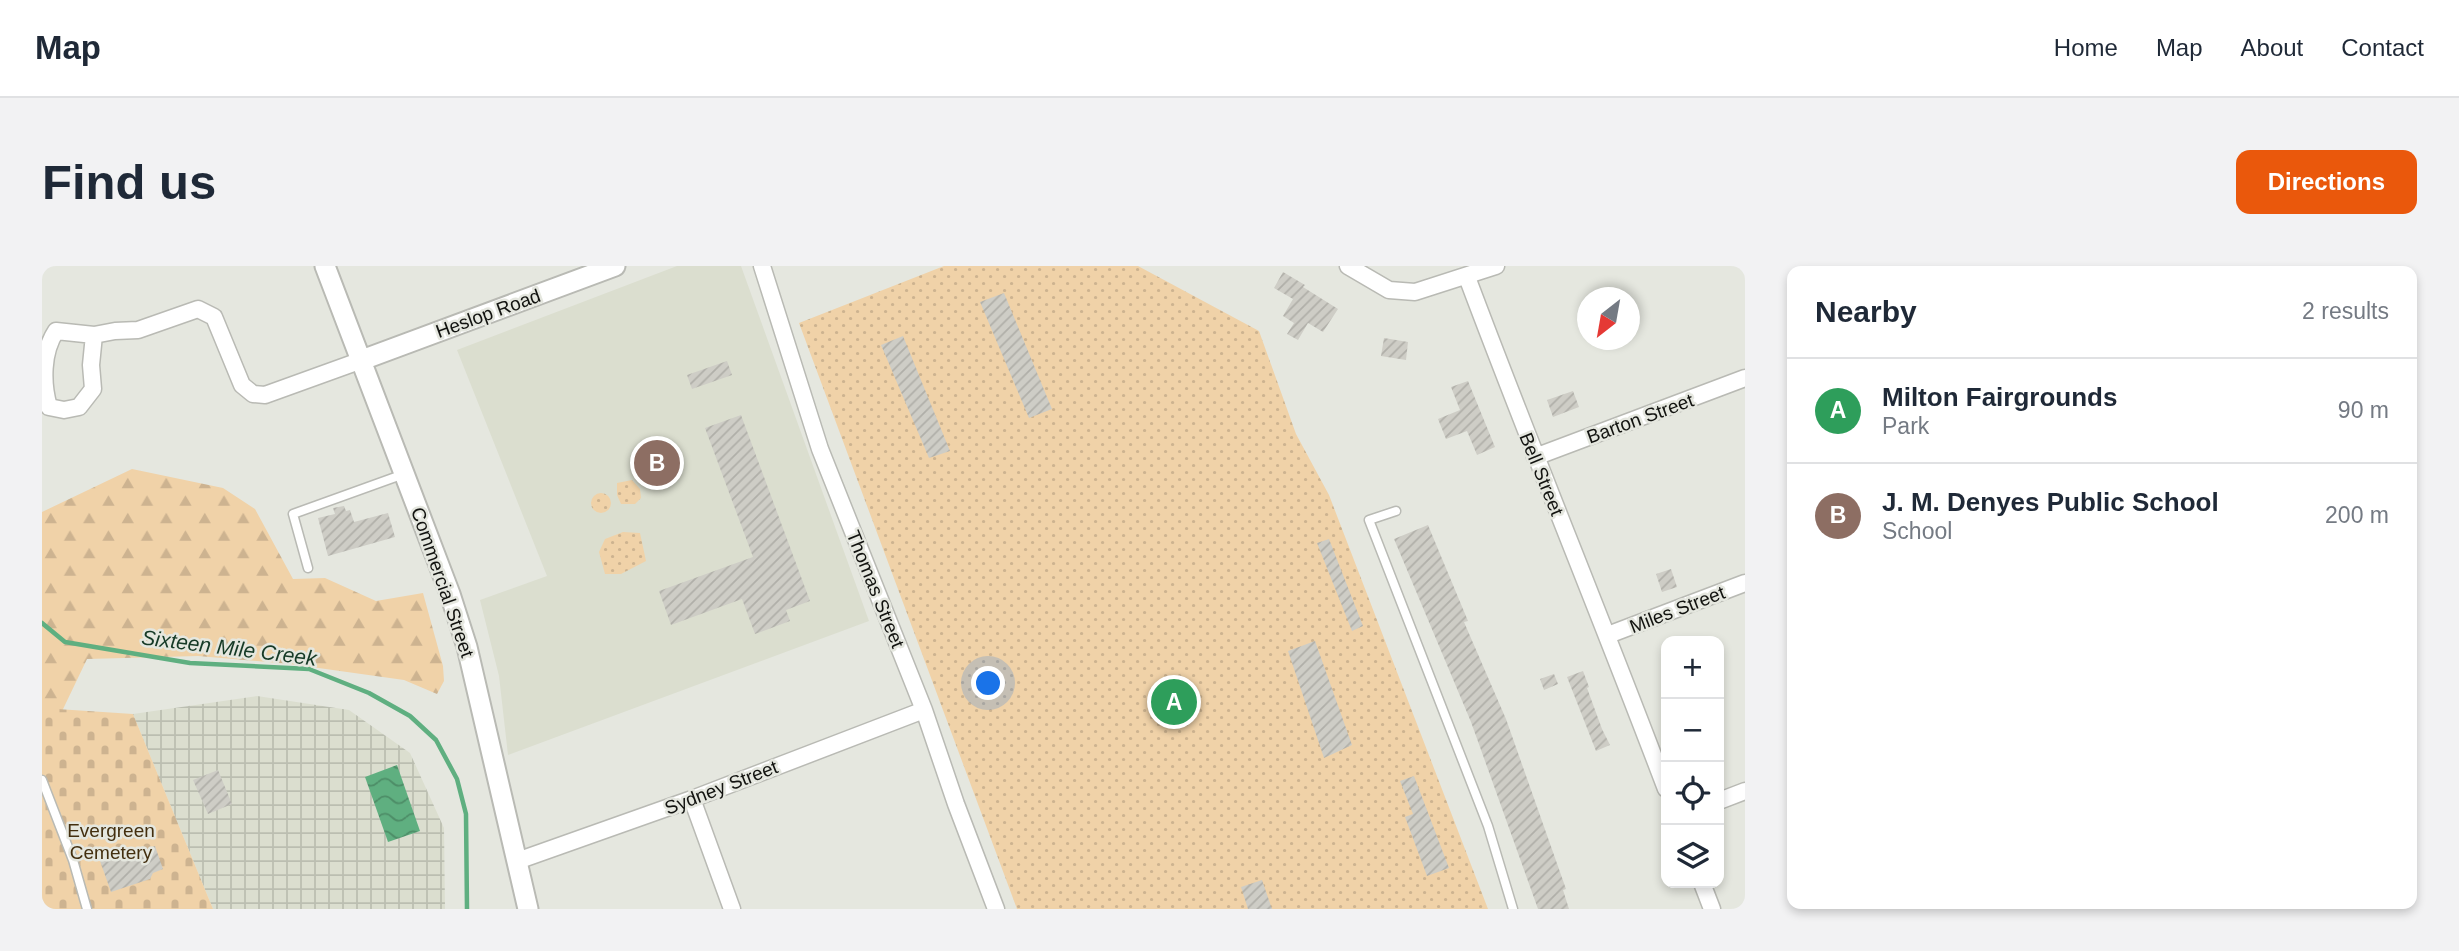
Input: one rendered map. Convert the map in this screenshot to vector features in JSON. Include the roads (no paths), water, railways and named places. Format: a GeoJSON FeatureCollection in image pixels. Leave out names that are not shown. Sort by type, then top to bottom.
{"type":"FeatureCollection","features":[{"type":"Feature","properties":{"kind":"street","name":"Commercial Street"},"geometry":{"type":"LineString","coordinates":[[325,266],[438,559],[467,646],[527,909]]}},
{"type":"Feature","properties":{"kind":"street","name":"Heslop Road"},"geometry":{"type":"LineString","coordinates":[[362,360],[615,266]]}},
{"type":"Feature","properties":{"kind":"street","name":"Thomas Street"},"geometry":{"type":"LineString","coordinates":[[762,266],[820,449],[924,710],[996,909]]}},
{"type":"Feature","properties":{"kind":"street"},"geometry":{"type":"LineString","coordinates":[[1348,266],[1382,286],[1401,292],[1415,292],[1496,266]]}},
{"type":"Feature","properties":{"kind":"street","name":"Bell Street"},"geometry":{"type":"LineString","coordinates":[[1466,276],[1661,776]]}},
{"type":"Feature","properties":{"kind":"street"},"geometry":{"type":"LineString","coordinates":[[94,335],[91,365],[93,389],[79,407],[64,410],[50,407],[44,392],[44,365],[47,343],[56,331],[94,335],[138,330],[198,309],[214,317],[242,385],[253,394],[265,395],[362,360]]}},
{"type":"Feature","properties":{"kind":"street","name":"Barton Street"},"geometry":{"type":"LineString","coordinates":[[1535,457],[1745,378]]}},
{"type":"Feature","properties":{"kind":"street","name":"Miles Street"},"geometry":{"type":"LineString","coordinates":[[1608,635],[1745,583]]}},
{"type":"Feature","properties":{"kind":"street","name":"Sydney Street"},"geometry":{"type":"LineString","coordinates":[[517,860],[692,799],[924,710]]}},
{"type":"Feature","properties":{"kind":"street"},"geometry":{"type":"LineString","coordinates":[[1724,799],[1745,791]]}},
{"type":"Feature","properties":{"kind":"street"},"geometry":{"type":"LineString","coordinates":[[692,799],[732,909]]}},
{"type":"Feature","properties":{"kind":"street"},"geometry":{"type":"LineString","coordinates":[[1704,888],[1712,909]]}},
{"type":"Feature","properties":{"kind":"lane"},"geometry":{"type":"LineString","coordinates":[[309,568],[293,514],[404,474]]}},
{"type":"Feature","properties":{"kind":"lane"},"geometry":{"type":"LineString","coordinates":[[1396,511],[1369,520],[1488,826],[1513,909]]}},
{"type":"Feature","properties":{"kind":"lane"},"geometry":{"type":"LineString","coordinates":[[42,780],[73,860],[87,909]]}},
{"type":"Feature","properties":{"kind":"water"},"geometry":{"type":"Polygon","coordinates":[[[397,765],[420,831],[388,842],[365,777],[397,765]]]}},
{"type":"Feature","properties":{"kind":"waterway","name":"Sixteen Mile Creek"},"geometry":{"type":"LineString","coordinates":[[42,623],[65,642],[190,663],[309,669],[369,693],[410,716],[436,740],[457,779],[466,814],[467,909]]}},
{"type":"Feature","properties":{"kind":"place","name":"J. M. Denyes Public School"},"geometry":{"type":"Point","coordinates":[657,463]}},
{"type":"Feature","properties":{"kind":"place","name":"Milton Fairgrounds"},"geometry":{"type":"Point","coordinates":[1174,702]}},
{"type":"Feature","properties":{"kind":"park label","name":"Evergreen Cemetery"},"geometry":{"type":"Point","coordinates":[111,841]}}]}
